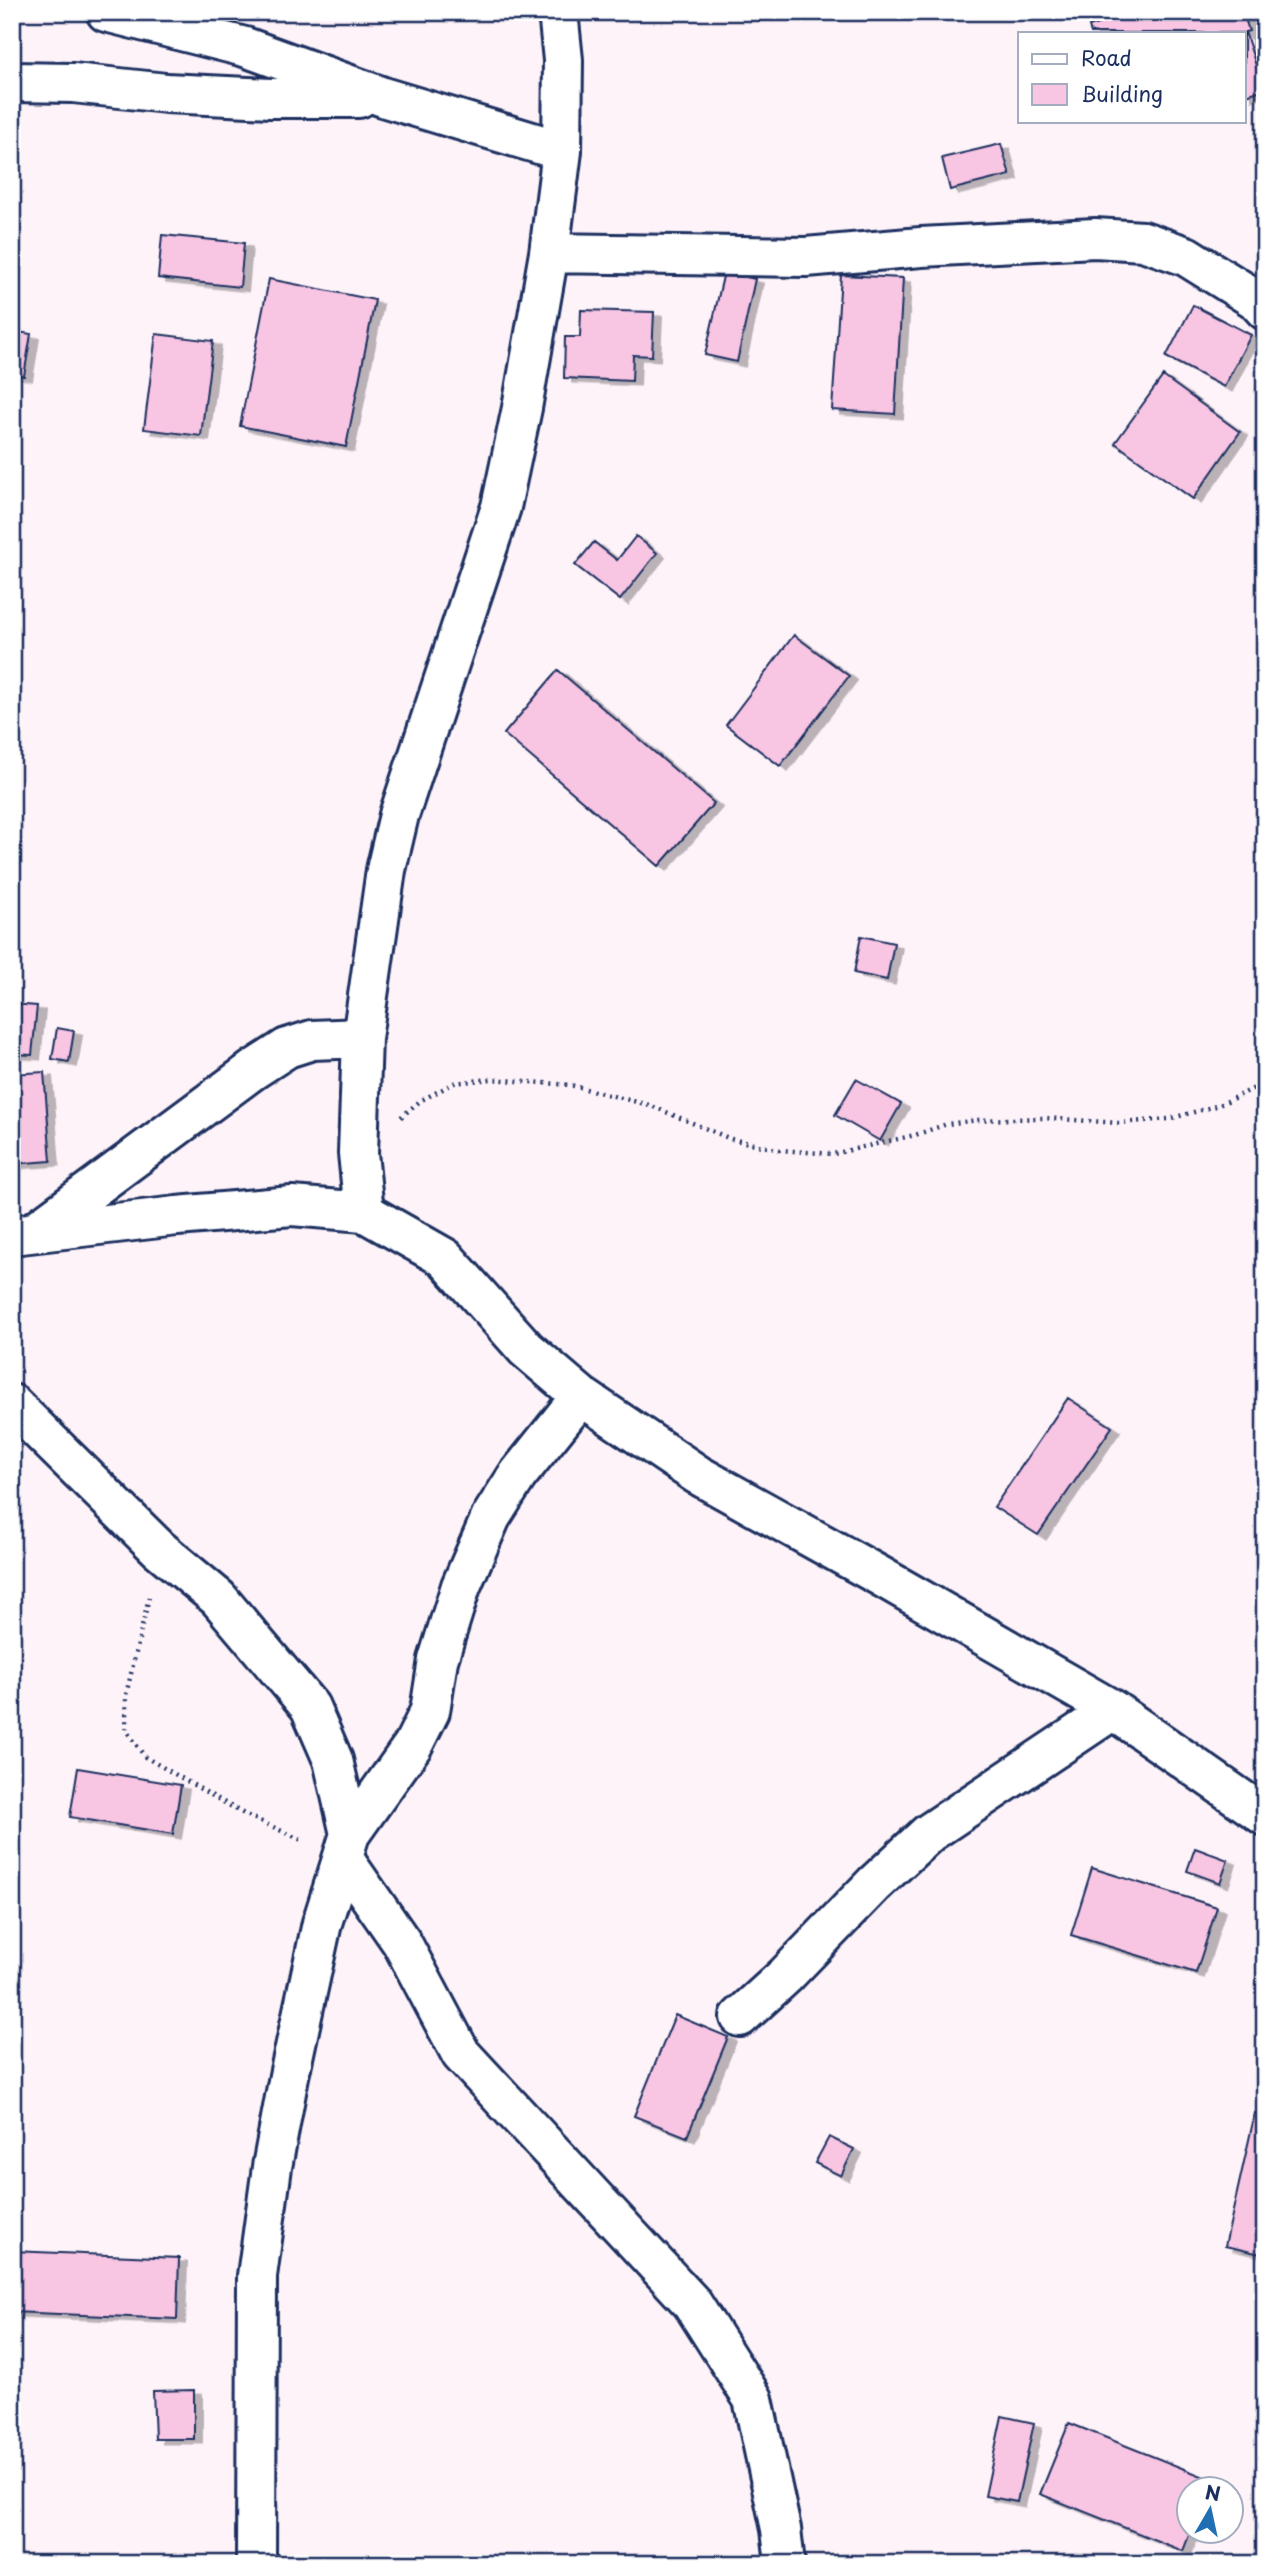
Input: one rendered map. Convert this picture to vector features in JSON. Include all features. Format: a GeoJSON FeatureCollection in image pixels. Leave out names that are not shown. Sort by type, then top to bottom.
{"type":"FeatureCollection","features":[{"type":"Feature","properties":{"kind":"street"},"geometry":{"type":"LineString","coordinates":[[106,12],[245,47],[386,98],[562,152]]}},
{"type":"Feature","properties":{"kind":"street"},"geometry":{"type":"LineString","coordinates":[[215,12],[245,47]]}},
{"type":"Feature","properties":{"kind":"street"},"geometry":{"type":"LineString","coordinates":[[364,1212],[358,1153],[362,1038],[386,870],[399,815],[501,507],[522,408],[549,253],[562,152],[563,60],[558,12]]}},
{"type":"Feature","properties":{"kind":"street"},"geometry":{"type":"LineString","coordinates":[[12,82],[73,83],[166,93],[232,96],[386,98]]}},
{"type":"Feature","properties":{"kind":"street"},"geometry":{"type":"LineString","coordinates":[[549,253],[806,257],[1095,237],[1143,241],[1186,256],[1255,299],[1265,310]]}},
{"type":"Feature","properties":{"kind":"street"},"geometry":{"type":"LineString","coordinates":[[23,1234],[287,1048],[312,1040],[362,1038]]}},
{"type":"Feature","properties":{"kind":"street"},"geometry":{"type":"LineString","coordinates":[[23,1234],[292,1206],[364,1212],[445,1258],[526,1349],[581,1395],[698,1475],[1113,1710],[1265,1816]]}},
{"type":"Feature","properties":{"kind":"street"},"geometry":{"type":"LineString","coordinates":[[256,2564],[257,2276],[272,2167],[322,1923],[346,1846],[413,1745],[430,1710],[438,1660],[461,1586],[491,1517],[517,1476],[581,1395]]}},
{"type":"Feature","properties":{"kind":"street"},"geometry":{"type":"LineString","coordinates":[[12,1404],[159,1549],[218,1598],[310,1707],[333,1760],[346,1846],[461,2054],[692,2303],[753,2399],[781,2529],[785,2564]]}},
{"type":"Feature","properties":{"kind":"street"},"geometry":{"type":"LineString","coordinates":[[740,2017],[929,1833],[1113,1710]]}},
{"type":"Feature","properties":{"kind":"path"},"geometry":{"type":"LineString","coordinates":[[358,1153],[420,1101],[454,1083],[491,1079],[570,1085],[649,1105],[731,1139],[779,1150],[833,1154],[915,1135],[947,1124],[978,1120],[1044,1118],[1119,1123],[1169,1119],[1219,1105],[1265,1083]]}},
{"type":"Feature","properties":{"kind":"path"},"geometry":{"type":"LineString","coordinates":[[159,1549],[126,1695],[126,1730],[145,1757],[244,1814],[346,1846]]}},
{"type":"Feature","properties":{"kind":"building"},"geometry":{"type":"Polygon","coordinates":[[[1133,12],[1243,12],[1249,31],[1091,32],[1089,27],[1133,12]]]}},
{"type":"Feature","properties":{"kind":"building"},"geometry":{"type":"Polygon","coordinates":[[[1246,35],[1264,89],[1246,95],[1246,35]]]}},
{"type":"Feature","properties":{"kind":"building"},"geometry":{"type":"Polygon","coordinates":[[[1001,144],[1010,175],[950,190],[942,158],[1001,144]]]}},
{"type":"Feature","properties":{"kind":"building"},"geometry":{"type":"Polygon","coordinates":[[[162,235],[244,243],[240,287],[158,278],[162,235]]]}},
{"type":"Feature","properties":{"kind":"building"},"geometry":{"type":"Polygon","coordinates":[[[724,272],[755,279],[737,362],[705,355],[724,272]]]}},
{"type":"Feature","properties":{"kind":"building"},"geometry":{"type":"Polygon","coordinates":[[[841,275],[903,278],[895,414],[832,410],[841,275]]]}},
{"type":"Feature","properties":{"kind":"building"},"geometry":{"type":"Polygon","coordinates":[[[269,279],[375,300],[346,447],[240,426],[269,279]]]}},
{"type":"Feature","properties":{"kind":"building"},"geometry":{"type":"Polygon","coordinates":[[[1193,305],[1251,335],[1224,387],[1166,357],[1193,305]]]}},
{"type":"Feature","properties":{"kind":"building"},"geometry":{"type":"Polygon","coordinates":[[[581,310],[654,312],[652,356],[633,355],[632,381],[564,378],[565,337],[580,337],[581,310]]]}},
{"type":"Feature","properties":{"kind":"building"},"geometry":{"type":"Polygon","coordinates":[[[12,331],[31,334],[24,376],[12,374],[12,331]]]}},
{"type":"Feature","properties":{"kind":"building"},"geometry":{"type":"Polygon","coordinates":[[[156,334],[213,341],[201,436],[144,429],[156,334]]]}},
{"type":"Feature","properties":{"kind":"building"},"geometry":{"type":"Polygon","coordinates":[[[1163,376],[1240,432],[1193,499],[1115,443],[1163,376]]]}},
{"type":"Feature","properties":{"kind":"building"},"geometry":{"type":"Polygon","coordinates":[[[636,536],[657,553],[620,600],[575,565],[594,542],[617,560],[636,536]]]}},
{"type":"Feature","properties":{"kind":"building"},"geometry":{"type":"Polygon","coordinates":[[[794,635],[849,676],[780,766],[726,725],[794,635]]]}},
{"type":"Feature","properties":{"kind":"building"},"geometry":{"type":"Polygon","coordinates":[[[558,670],[714,803],[659,866],[504,734],[558,670]]]}},
{"type":"Feature","properties":{"kind":"building"},"geometry":{"type":"Polygon","coordinates":[[[861,936],[894,943],[887,980],[854,973],[861,936]]]}},
{"type":"Feature","properties":{"kind":"building"},"geometry":{"type":"Polygon","coordinates":[[[12,1004],[37,1006],[32,1055],[12,1054],[12,1004]]]}},
{"type":"Feature","properties":{"kind":"building"},"geometry":{"type":"Polygon","coordinates":[[[57,1028],[74,1031],[69,1062],[52,1059],[57,1028]]]}},
{"type":"Feature","properties":{"kind":"building"},"geometry":{"type":"Polygon","coordinates":[[[44,1072],[51,1161],[12,1164],[12,1074],[44,1072]]]}},
{"type":"Feature","properties":{"kind":"building"},"geometry":{"type":"Polygon","coordinates":[[[856,1079],[901,1104],[880,1141],[835,1115],[856,1079]]]}},
{"type":"Feature","properties":{"kind":"building"},"geometry":{"type":"Polygon","coordinates":[[[1068,1398],[1112,1427],[1038,1535],[994,1507],[1068,1398]]]}},
{"type":"Feature","properties":{"kind":"building"},"geometry":{"type":"Polygon","coordinates":[[[78,1768],[181,1785],[173,1834],[70,1817],[78,1768]]]}},
{"type":"Feature","properties":{"kind":"building"},"geometry":{"type":"Polygon","coordinates":[[[1195,1848],[1228,1860],[1220,1883],[1187,1871],[1195,1848]]]}},
{"type":"Feature","properties":{"kind":"building"},"geometry":{"type":"Polygon","coordinates":[[[1092,1868],[1217,1907],[1196,1973],[1071,1935],[1092,1868]]]}},
{"type":"Feature","properties":{"kind":"building"},"geometry":{"type":"Polygon","coordinates":[[[675,2015],[728,2037],[687,2137],[634,2116],[675,2015]]]}},
{"type":"Feature","properties":{"kind":"building"},"geometry":{"type":"Polygon","coordinates":[[[1255,2113],[1265,2116],[1265,2255],[1225,2246],[1255,2113]]]}},
{"type":"Feature","properties":{"kind":"building"},"geometry":{"type":"Polygon","coordinates":[[[829,2137],[854,2149],[841,2176],[815,2163],[829,2137]]]}},
{"type":"Feature","properties":{"kind":"building"},"geometry":{"type":"Polygon","coordinates":[[[12,2251],[179,2258],[177,2319],[12,2312],[12,2251]]]}},
{"type":"Feature","properties":{"kind":"building"},"geometry":{"type":"Polygon","coordinates":[[[194,2390],[194,2439],[155,2439],[153,2391],[194,2390]]]}},
{"type":"Feature","properties":{"kind":"building"},"geometry":{"type":"Polygon","coordinates":[[[1002,2416],[1034,2423],[1017,2502],[985,2496],[1002,2416]]]}},
{"type":"Feature","properties":{"kind":"building"},"geometry":{"type":"Polygon","coordinates":[[[1069,2423],[1197,2474],[1176,2474],[1176,2544],[1186,2544],[1183,2551],[1040,2494],[1069,2423]]]}},
{"type":"Feature","properties":{"kind":"building"},"geometry":{"type":"Polygon","coordinates":[[[1265,2522],[1265,2546],[1256,2542],[1265,2522]]]}}]}
